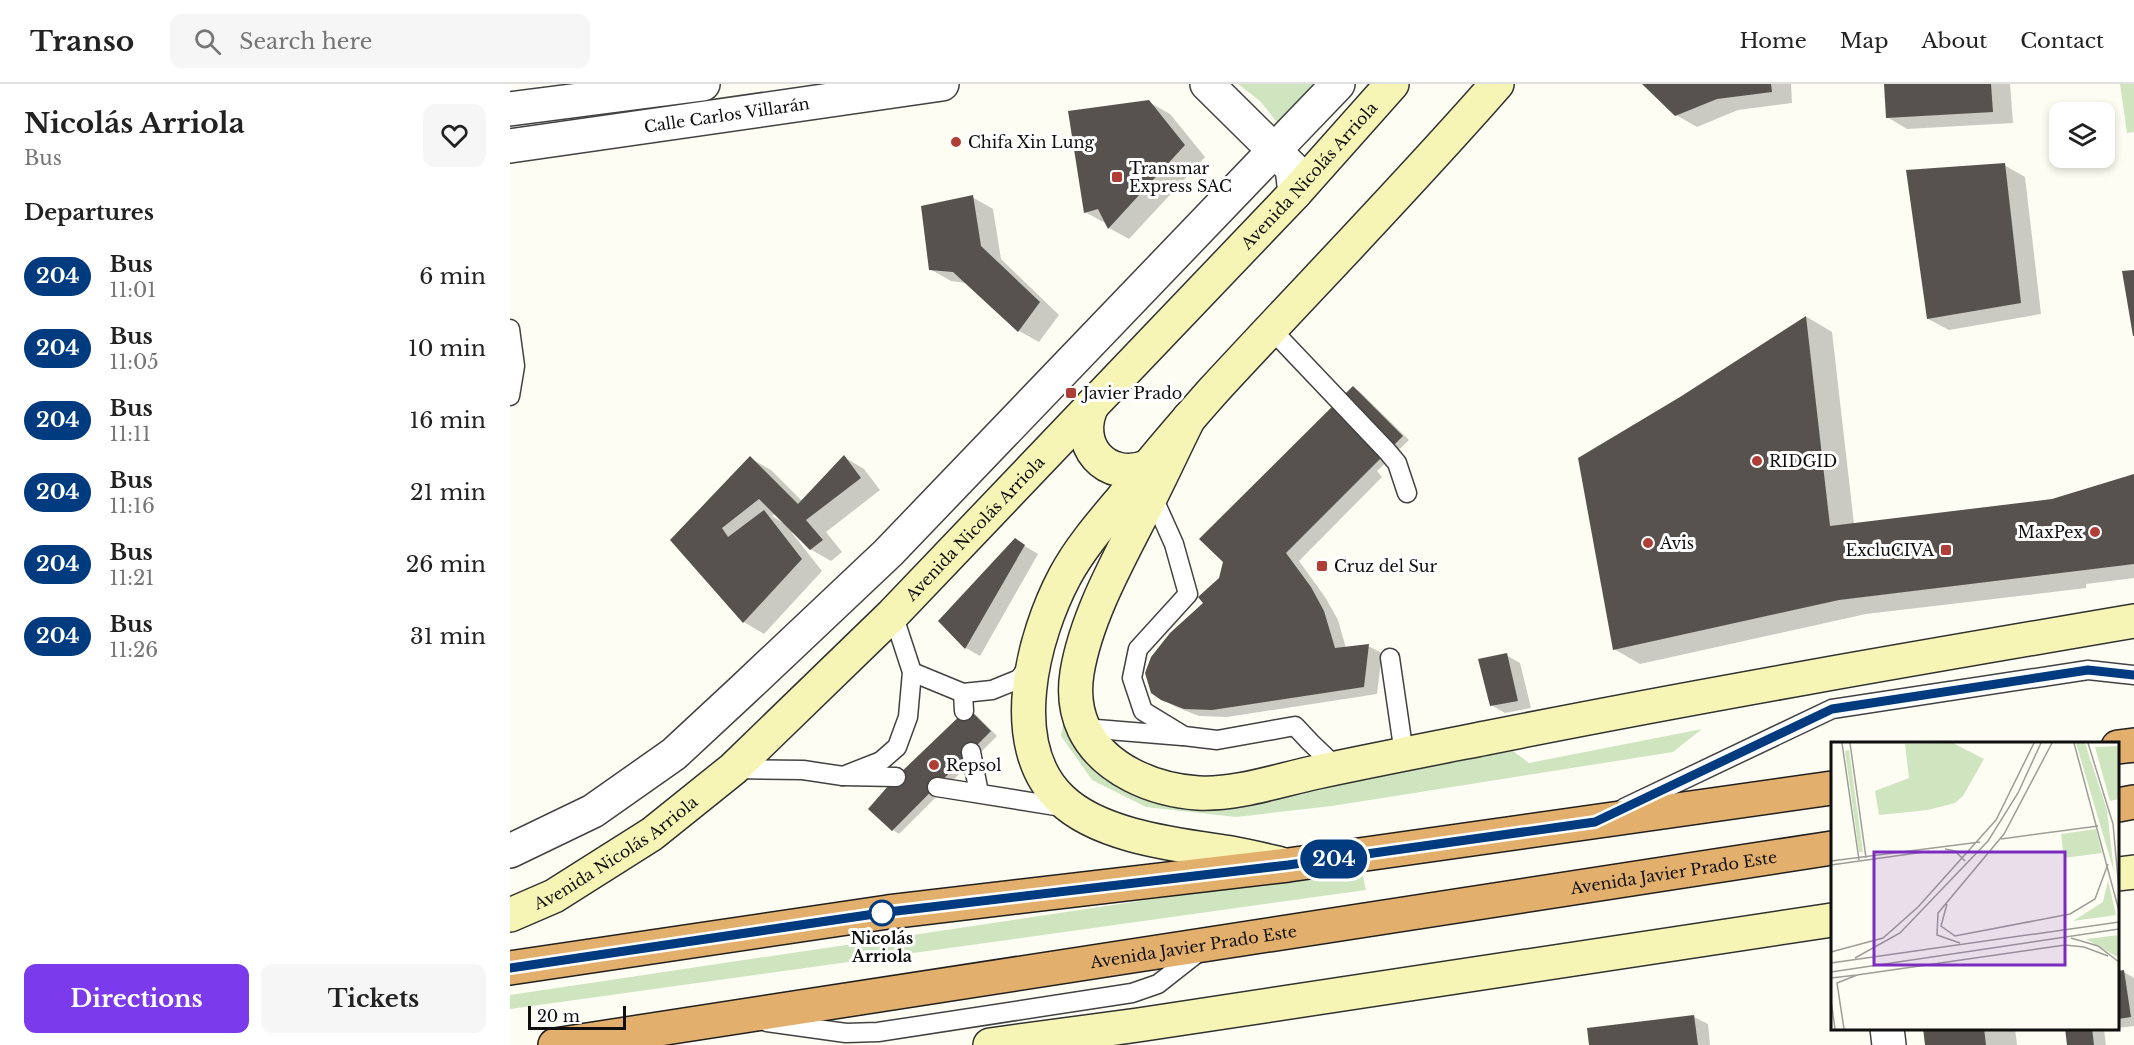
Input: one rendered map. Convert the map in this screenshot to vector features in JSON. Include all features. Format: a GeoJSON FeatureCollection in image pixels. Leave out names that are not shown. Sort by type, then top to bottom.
{"type":"FeatureCollection","features":[{"type":"Feature","properties":{"kind":"highway"},"geometry":{"type":"LineString","coordinates":[[2119,747],[2134,745]]}},
{"type":"Feature","properties":{"kind":"highway"},"geometry":{"type":"LineString","coordinates":[[510,968],[888,912],[1288,865],[1831,788]]}},
{"type":"Feature","properties":{"kind":"highway","name":"Avenida Javier Prado Este"},"geometry":{"type":"LineString","coordinates":[[555,1045],[1831,848]]}},
{"type":"Feature","properties":{"kind":"main road","name":"Avenida Nicolás Arriola"},"geometry":{"type":"LineString","coordinates":[[510,915],[554,896],[652,834],[733,769],[893,614],[1295,193],[1392,84]]}},
{"type":"Feature","properties":{"kind":"main road"},"geometry":{"type":"LineString","coordinates":[[1433,157],[1469,84]]}},
{"type":"Feature","properties":{"kind":"main road"},"geometry":{"type":"LineString","coordinates":[[1497,84],[1433,157],[1189,418],[1150,480],[1080,658],[1075,694],[1078,713],[1084,728],[1101,753],[1130,774],[1167,788],[1201,793],[1241,789],[1683,699],[2134,621]]}},
{"type":"Feature","properties":{"kind":"main road"},"geometry":{"type":"LineString","coordinates":[[1093,404],[1086,431],[1089,445],[1096,457],[1121,470],[1135,470],[1150,480]]}},
{"type":"Feature","properties":{"kind":"main road"},"geometry":{"type":"LineString","coordinates":[[1150,480],[1098,528],[1074,560],[1053,600],[1034,659],[1029,708],[1034,752],[1049,785],[1059,798],[1086,818],[1123,832],[1288,865]]}},
{"type":"Feature","properties":{"kind":"main road"},"geometry":{"type":"LineString","coordinates":[[2119,874],[2134,872]]}},
{"type":"Feature","properties":{"kind":"main road"},"geometry":{"type":"LineString","coordinates":[[990,1045],[1138,1025],[1831,920]]}},
{"type":"Feature","properties":{"kind":"street","name":"Calle Carlos Villarán"},"geometry":{"type":"LineString","coordinates":[[510,109],[703,84]]}},
{"type":"Feature","properties":{"kind":"street","name":"Calle Carlos Villarán"},"geometry":{"type":"LineString","coordinates":[[510,146],[942,84]]}},
{"type":"Feature","properties":{"kind":"street"},"geometry":{"type":"LineString","coordinates":[[1207,84],[1292,168],[1295,193]]}},
{"type":"Feature","properties":{"kind":"street"},"geometry":{"type":"LineString","coordinates":[[510,851],[593,811],[674,754],[888,553],[1338,84]]}},
{"type":"Feature","properties":{"kind":"street"},"geometry":{"type":"LineString","coordinates":[[1887,1030],[1889,1045]]}},
{"type":"Feature","properties":{"kind":"lane"},"geometry":{"type":"LineString","coordinates":[[510,329],[515,366],[510,396]]}},
{"type":"Feature","properties":{"kind":"lane"},"geometry":{"type":"LineString","coordinates":[[1271,329],[1397,463],[1407,493]]}},
{"type":"Feature","properties":{"kind":"lane"},"geometry":{"type":"LineString","coordinates":[[1150,480],[1174,544],[1188,594],[1138,649],[1132,678],[1143,711],[1184,736]]}},
{"type":"Feature","properties":{"kind":"lane"},"geometry":{"type":"LineString","coordinates":[[843,776],[881,761],[897,747],[908,717],[912,672],[893,614]]}},
{"type":"Feature","properties":{"kind":"lane"},"geometry":{"type":"LineString","coordinates":[[1390,657],[1404,754]]}},
{"type":"Feature","properties":{"kind":"lane"},"geometry":{"type":"LineString","coordinates":[[912,672],[963,702],[1019,679],[1034,659]]}},
{"type":"Feature","properties":{"kind":"lane"},"geometry":{"type":"LineString","coordinates":[[1595,822],[1832,709],[2088,670],[2134,675]]}},
{"type":"Feature","properties":{"kind":"lane"},"geometry":{"type":"LineString","coordinates":[[1084,728],[1217,740],[1295,726],[1337,768]]}},
{"type":"Feature","properties":{"kind":"lane"},"geometry":{"type":"LineString","coordinates":[[971,752],[979,793]]}},
{"type":"Feature","properties":{"kind":"lane"},"geometry":{"type":"LineString","coordinates":[[733,769],[803,770],[843,776],[896,777]]}},
{"type":"Feature","properties":{"kind":"lane"},"geometry":{"type":"LineString","coordinates":[[937,787],[1073,809]]}},
{"type":"Feature","properties":{"kind":"green space"},"geometry":{"type":"Polygon","coordinates":[[[1238,84],[1316,84],[1280,126],[1260,101],[1238,84]]]}},
{"type":"Feature","properties":{"kind":"green space"},"geometry":{"type":"Polygon","coordinates":[[[2120,84],[2134,84],[2134,132],[2127,133],[2120,84]]]}},
{"type":"Feature","properties":{"kind":"green space"},"geometry":{"type":"Polygon","coordinates":[[[1066,708],[1070,734],[1104,780],[1149,800],[1210,804],[1513,751],[1529,763],[1702,729],[1673,752],[1332,806],[1236,817],[1146,807],[1092,780],[1061,736],[1066,708]]]}},
{"type":"Feature","properties":{"kind":"green space"},"geometry":{"type":"Polygon","coordinates":[[[1361,868],[1366,890],[510,1009],[510,995],[1361,868]]]}},
{"type":"Feature","properties":{"kind":"building"},"geometry":{"type":"Polygon","coordinates":[[[1642,84],[1771,84],[1772,92],[1717,99],[1675,116],[1642,84]]]}},
{"type":"Feature","properties":{"kind":"building"},"geometry":{"type":"Polygon","coordinates":[[[1884,84],[1991,84],[1993,112],[1886,118],[1884,84]]]}},
{"type":"Feature","properties":{"kind":"building","name":"Transmar Express SAC"},"geometry":{"type":"Polygon","coordinates":[[[1149,100],[1185,145],[1108,229],[1098,209],[1084,213],[1068,111],[1149,100]]]}},
{"type":"Feature","properties":{"kind":"building"},"geometry":{"type":"Polygon","coordinates":[[[2005,163],[2021,303],[1927,319],[1906,170],[2005,163]]]}},
{"type":"Feature","properties":{"kind":"building"},"geometry":{"type":"Polygon","coordinates":[[[973,195],[981,246],[1040,302],[1018,332],[953,272],[929,270],[921,206],[973,195]]]}},
{"type":"Feature","properties":{"kind":"building"},"geometry":{"type":"Polygon","coordinates":[[[2134,270],[2134,336],[2133,336],[2122,271],[2134,270]]]}},
{"type":"Feature","properties":{"kind":"building"},"geometry":{"type":"Polygon","coordinates":[[[1806,316],[1830,526],[2052,499],[2134,474],[2134,564],[1839,600],[1613,650],[1578,458],[1680,397],[1806,316]]]}},
{"type":"Feature","properties":{"kind":"building"},"geometry":{"type":"Polygon","coordinates":[[[1353,386],[1403,436],[1286,553],[1311,587],[1324,611],[1335,648],[1369,644],[1364,687],[1212,710],[1184,709],[1161,700],[1151,693],[1145,673],[1151,657],[1170,633],[1203,603],[1198,597],[1219,578],[1223,562],[1199,539],[1353,386]]]}},
{"type":"Feature","properties":{"kind":"building"},"geometry":{"type":"Polygon","coordinates":[[[844,455],[861,478],[806,520],[823,540],[810,550],[759,499],[722,528],[728,537],[764,510],[802,559],[743,623],[670,540],[750,456],[798,504],[844,455]]]}},
{"type":"Feature","properties":{"kind":"building"},"geometry":{"type":"Polygon","coordinates":[[[1015,538],[1025,545],[965,649],[938,621],[1015,538]]]}},
{"type":"Feature","properties":{"kind":"building"},"geometry":{"type":"Polygon","coordinates":[[[1507,653],[1518,701],[1490,706],[1478,659],[1507,653]]]}},
{"type":"Feature","properties":{"kind":"building","name":"Repsol"},"geometry":{"type":"Polygon","coordinates":[[[968,708],[991,731],[892,831],[868,809],[896,777],[968,708]]]}},
{"type":"Feature","properties":{"kind":"building"},"geometry":{"type":"Polygon","coordinates":[[[2124,970],[2131,1017],[2119,1019],[2119,971],[2124,970]]]}},
{"type":"Feature","properties":{"kind":"building"},"geometry":{"type":"Polygon","coordinates":[[[1694,1015],[1698,1045],[1589,1045],[1587,1028],[1694,1015]]]}},
{"type":"Feature","properties":{"kind":"building"},"geometry":{"type":"Polygon","coordinates":[[[1923,1030],[1984,1030],[1986,1045],[1925,1045],[1923,1030]]]}},
{"type":"Feature","properties":{"kind":"building"},"geometry":{"type":"Polygon","coordinates":[[[2065,1030],[2092,1030],[2094,1045],[2067,1045],[2065,1030]]]}},
{"type":"Feature","properties":{"kind":"bus line","name":"204"},"geometry":{"type":"LineString","coordinates":[[510,968],[888,912],[1288,865],[1595,822],[1832,709],[2088,670],[2134,675]]}},
{"type":"Feature","properties":{"kind":"place","name":"Chifa Xin Lung"},"geometry":{"type":"Point","coordinates":[956,142]}},
{"type":"Feature","properties":{"kind":"place","name":"Transmar Express SAC"},"geometry":{"type":"Point","coordinates":[1117,177]}},
{"type":"Feature","properties":{"kind":"place","name":"Javier Prado"},"geometry":{"type":"Point","coordinates":[1071,393]}},
{"type":"Feature","properties":{"kind":"place","name":"RIDGID"},"geometry":{"type":"Point","coordinates":[1757,461]}},
{"type":"Feature","properties":{"kind":"place","name":"MaxPex"},"geometry":{"type":"Point","coordinates":[2095,532]}},
{"type":"Feature","properties":{"kind":"place","name":"Avis"},"geometry":{"type":"Point","coordinates":[1648,543]}},
{"type":"Feature","properties":{"kind":"place","name":"ExcluCIVA"},"geometry":{"type":"Point","coordinates":[1946,550]}},
{"type":"Feature","properties":{"kind":"place","name":"Cruz del Sur"},"geometry":{"type":"Point","coordinates":[1322,566]}},
{"type":"Feature","properties":{"kind":"place","name":"Repsol"},"geometry":{"type":"Point","coordinates":[934,765]}},
{"type":"Feature","properties":{"kind":"place","name":"Nicolás Arriola"},"geometry":{"type":"Point","coordinates":[882,913]}}]}
